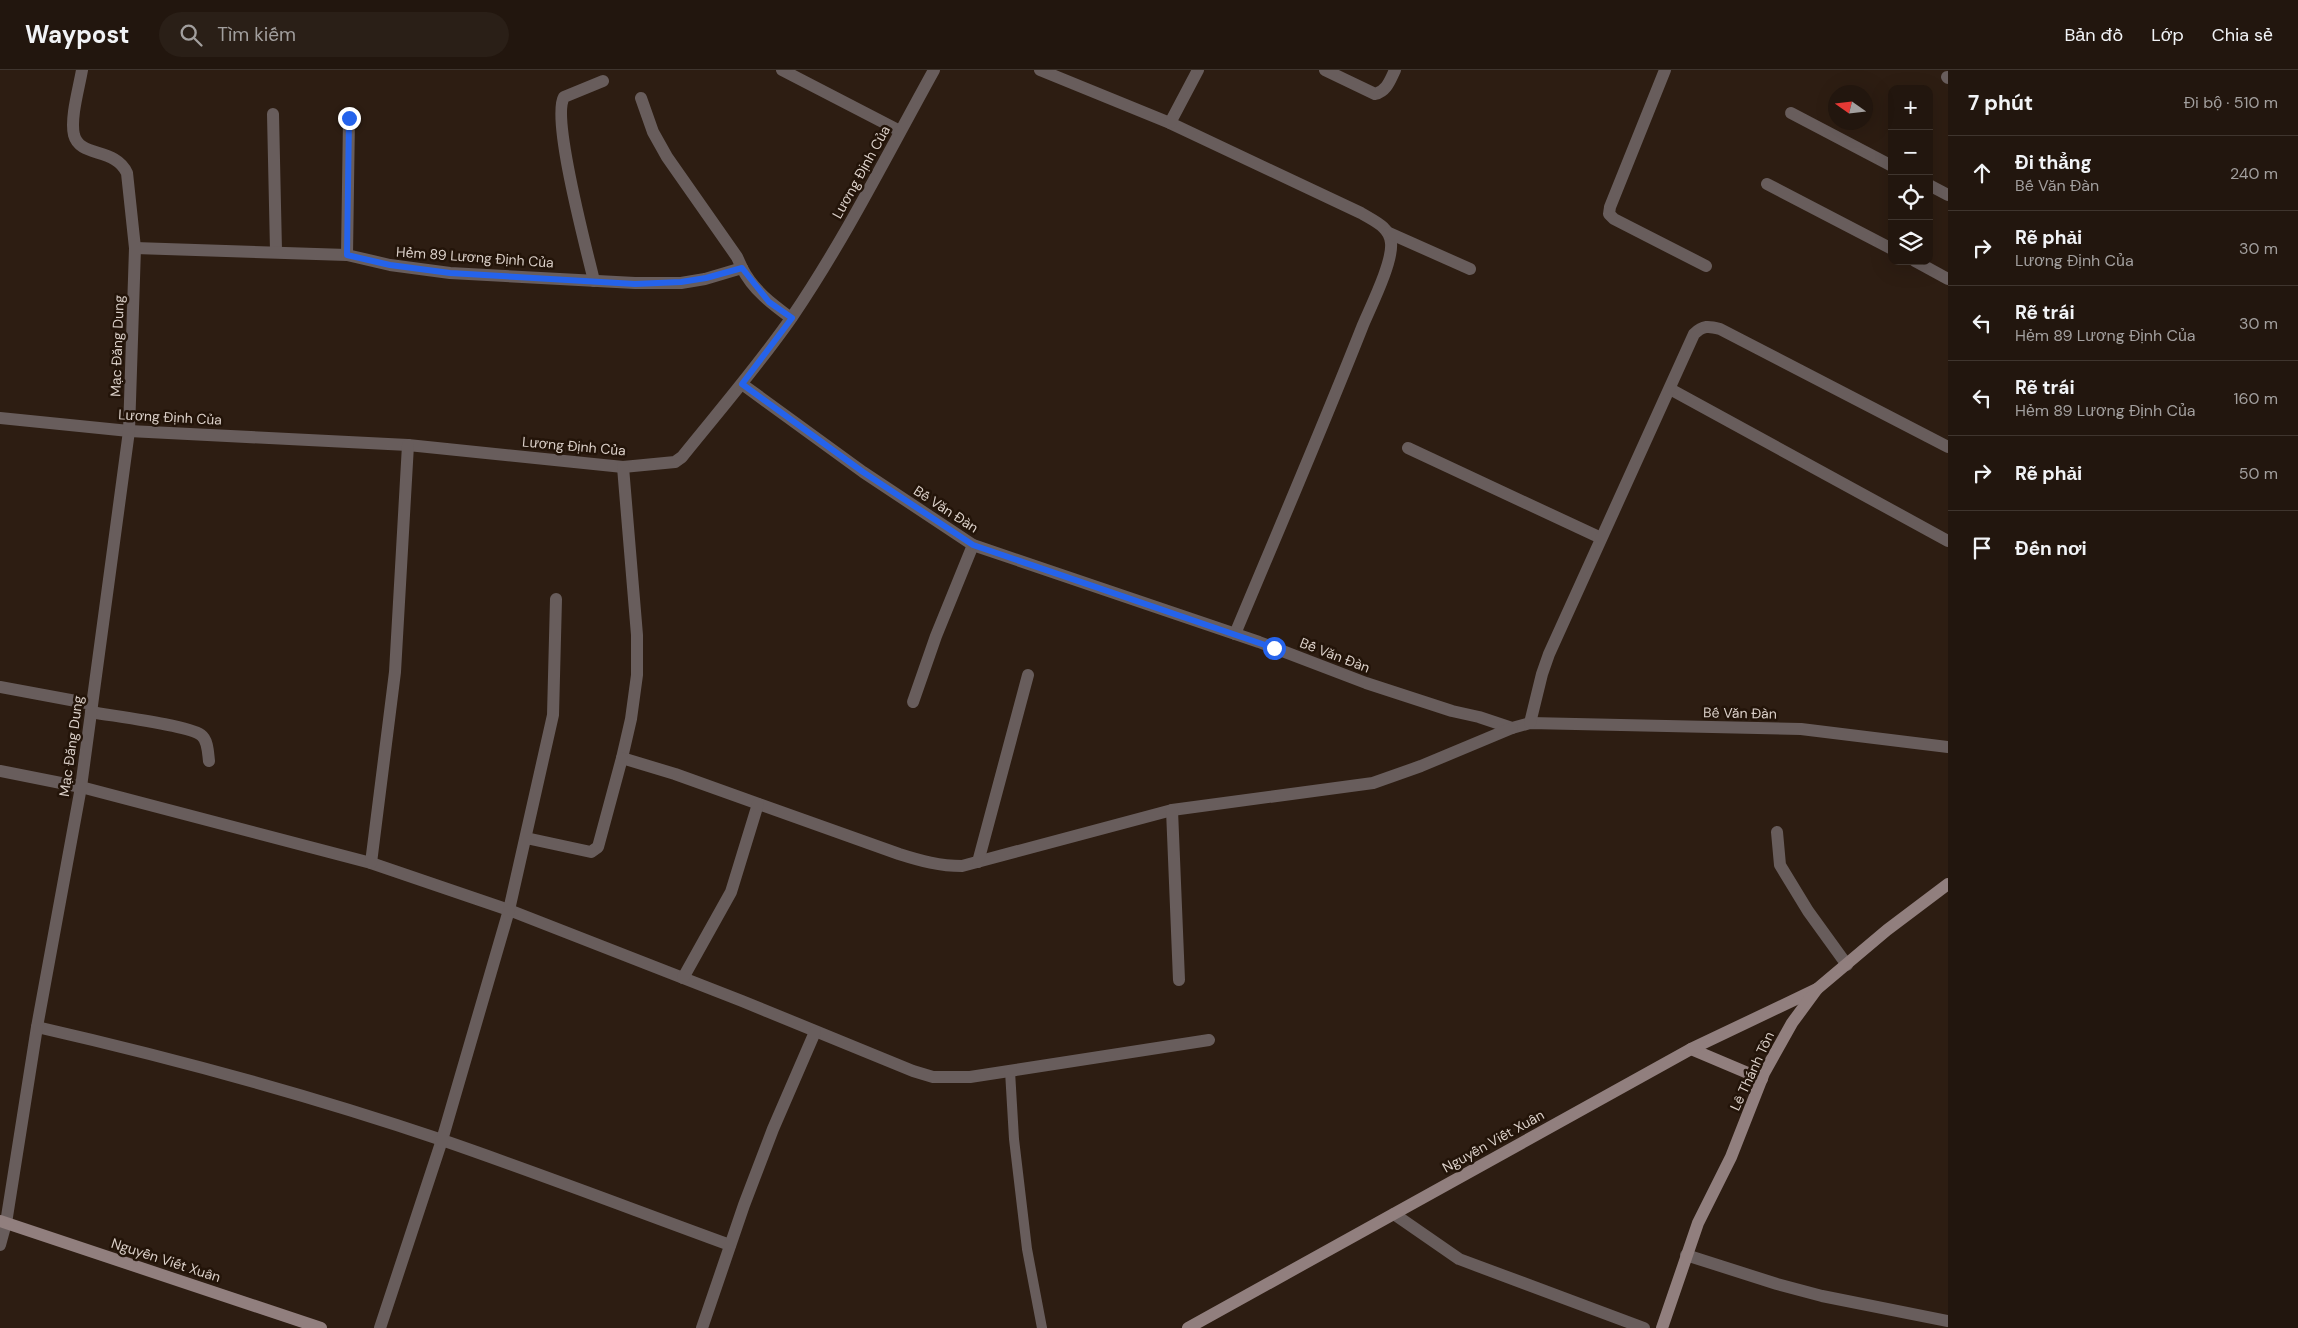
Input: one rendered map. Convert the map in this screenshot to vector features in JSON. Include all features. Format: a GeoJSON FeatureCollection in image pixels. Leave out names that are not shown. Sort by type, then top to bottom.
{"type":"FeatureCollection","features":[{"type":"Feature","properties":{"kind":"street","name":"Mạc Đăng Dung"},"geometry":{"type":"LineString","coordinates":[[0,1244],[81,787],[129,431],[135,248],[127,174],[123,164],[114,158],[84,148],[78,143],[74,135],[73,125],[82,70]]}},
{"type":"Feature","properties":{"kind":"street"},"geometry":{"type":"LineString","coordinates":[[782,70],[900,131]]}},
{"type":"Feature","properties":{"kind":"street","name":"Lương Định Của"},"geometry":{"type":"LineString","coordinates":[[0,418],[129,431],[408,445],[623,467],[667,464],[682,457],[742,384],[792,318],[844,233],[934,70]]}},
{"type":"Feature","properties":{"kind":"street"},"geometry":{"type":"LineString","coordinates":[[1040,70],[1170,123],[1361,213],[1380,224],[1390,233],[1470,270]]}},
{"type":"Feature","properties":{"kind":"street"},"geometry":{"type":"LineString","coordinates":[[1170,123],[1198,70]]}},
{"type":"Feature","properties":{"kind":"street"},"geometry":{"type":"LineString","coordinates":[[1325,70],[1375,94],[1381,93],[1387,86],[1395,70]]}},
{"type":"Feature","properties":{"kind":"street"},"geometry":{"type":"LineString","coordinates":[[1665,70],[1610,206],[1610,214],[1614,219],[1706,266]]}},
{"type":"Feature","properties":{"kind":"street"},"geometry":{"type":"LineString","coordinates":[[594,281],[570,173],[560,114],[560,103],[564,97],[603,80]]}},
{"type":"Feature","properties":{"kind":"street"},"geometry":{"type":"LineString","coordinates":[[641,98],[653,132],[667,157],[737,257],[742,268],[764,297],[792,318]]}},
{"type":"Feature","properties":{"kind":"street"},"geometry":{"type":"LineString","coordinates":[[1791,113],[1888,164]]}},
{"type":"Feature","properties":{"kind":"street"},"geometry":{"type":"LineString","coordinates":[[273,114],[276,251]]}},
{"type":"Feature","properties":{"kind":"street"},"geometry":{"type":"LineString","coordinates":[[347,255],[349,118]]}},
{"type":"Feature","properties":{"kind":"street"},"geometry":{"type":"LineString","coordinates":[[1767,184],[1888,247]]}},
{"type":"Feature","properties":{"kind":"street"},"geometry":{"type":"LineString","coordinates":[[1933,187],[1948,195]]}},
{"type":"Feature","properties":{"kind":"street"},"geometry":{"type":"LineString","coordinates":[[1235,634],[1382,279],[1392,245],[1390,233]]}},
{"type":"Feature","properties":{"kind":"street","name":"Hẻm 89 Lương Định Của"},"geometry":{"type":"LineString","coordinates":[[135,248],[276,251],[347,255],[390,265],[450,273],[635,284],[681,282],[706,278],[742,268]]}},
{"type":"Feature","properties":{"kind":"street"},"geometry":{"type":"LineString","coordinates":[[1922,265],[1948,279]]}},
{"type":"Feature","properties":{"kind":"street"},"geometry":{"type":"LineString","coordinates":[[1530,723],[1549,654],[1694,334],[1700,328],[1709,326],[1720,329],[1948,447]]}},
{"type":"Feature","properties":{"kind":"street","name":"Bế Văn Đàn"},"geometry":{"type":"LineString","coordinates":[[742,384],[863,472],[973,545],[1235,634],[1366,683],[1452,711],[1512,728],[1530,723],[1801,729],[1948,747]]}},
{"type":"Feature","properties":{"kind":"street"},"geometry":{"type":"LineString","coordinates":[[1670,388],[1948,540]]}},
{"type":"Feature","properties":{"kind":"street"},"geometry":{"type":"LineString","coordinates":[[371,863],[395,672],[408,445]]}},
{"type":"Feature","properties":{"kind":"street"},"geometry":{"type":"LineString","coordinates":[[1408,448],[1601,538]]}},
{"type":"Feature","properties":{"kind":"street"},"geometry":{"type":"LineString","coordinates":[[526,838],[591,852],[595,850],[598,847],[622,758],[637,675],[637,635],[623,467]]}},
{"type":"Feature","properties":{"kind":"street"},"geometry":{"type":"LineString","coordinates":[[913,702],[936,636],[973,545]]}},
{"type":"Feature","properties":{"kind":"street"},"geometry":{"type":"LineString","coordinates":[[380,1328],[475,1035],[509,910],[553,715],[556,599]]}},
{"type":"Feature","properties":{"kind":"street"},"geometry":{"type":"LineString","coordinates":[[978,862],[1028,675]]}},
{"type":"Feature","properties":{"kind":"street"},"geometry":{"type":"LineString","coordinates":[[0,687],[180,728],[202,736],[206,742],[209,761]]}},
{"type":"Feature","properties":{"kind":"street"},"geometry":{"type":"LineString","coordinates":[[622,758],[674,774],[931,864],[962,866],[1172,810],[1373,783],[1421,766],[1512,728]]}},
{"type":"Feature","properties":{"kind":"street"},"geometry":{"type":"LineString","coordinates":[[0,771],[81,787],[371,863],[509,910],[683,978],[888,1062],[934,1077],[970,1077],[1209,1040]]}},
{"type":"Feature","properties":{"kind":"street"},"geometry":{"type":"LineString","coordinates":[[683,978],[731,892],[758,804]]}},
{"type":"Feature","properties":{"kind":"street"},"geometry":{"type":"LineString","coordinates":[[1172,810],[1179,980]]}},
{"type":"Feature","properties":{"kind":"street"},"geometry":{"type":"LineString","coordinates":[[1776,832],[1780,865],[1808,911],[1847,964]]}},
{"type":"Feature","properties":{"kind":"street","name":"Lê Thánh Tôn"},"geometry":{"type":"LineString","coordinates":[[1662,1328],[1698,1223],[1731,1157],[1762,1079],[1792,1023],[1818,989],[1948,884]]}},
{"type":"Feature","properties":{"kind":"street","name":"Nguyễn Viết Xuân"},"geometry":{"type":"LineString","coordinates":[[1188,1328],[1691,1049],[1818,989]]}},
{"type":"Feature","properties":{"kind":"street"},"geometry":{"type":"LineString","coordinates":[[37,1027],[123,1047],[279,1089],[442,1140],[730,1245]]}},
{"type":"Feature","properties":{"kind":"street"},"geometry":{"type":"LineString","coordinates":[[702,1328],[730,1245],[773,1130],[815,1032]]}},
{"type":"Feature","properties":{"kind":"street"},"geometry":{"type":"LineString","coordinates":[[1691,1049],[1762,1079]]}},
{"type":"Feature","properties":{"kind":"street"},"geometry":{"type":"LineString","coordinates":[[1394,1214],[1459,1259],[1644,1328]]}},
{"type":"Feature","properties":{"kind":"street","name":"Nguyễn Viết Xuân"},"geometry":{"type":"LineString","coordinates":[[3,1222],[322,1328]]}},
{"type":"Feature","properties":{"kind":"street"},"geometry":{"type":"LineString","coordinates":[[1686,1255],[1822,1296],[1948,1321]]}},
{"type":"Feature","properties":{"kind":"lane"},"geometry":{"type":"LineString","coordinates":[[1010,1071],[1014,1139],[1027,1249],[1042,1328]]}},
{"type":"Feature","properties":{"kind":"route"},"geometry":{"type":"LineString","coordinates":[[349,118],[347,255],[390,265],[450,273],[635,284],[681,282],[706,278],[742,268],[745,275],[769,302],[792,318],[742,384],[863,472],[973,545],[1274,648]]}}]}
